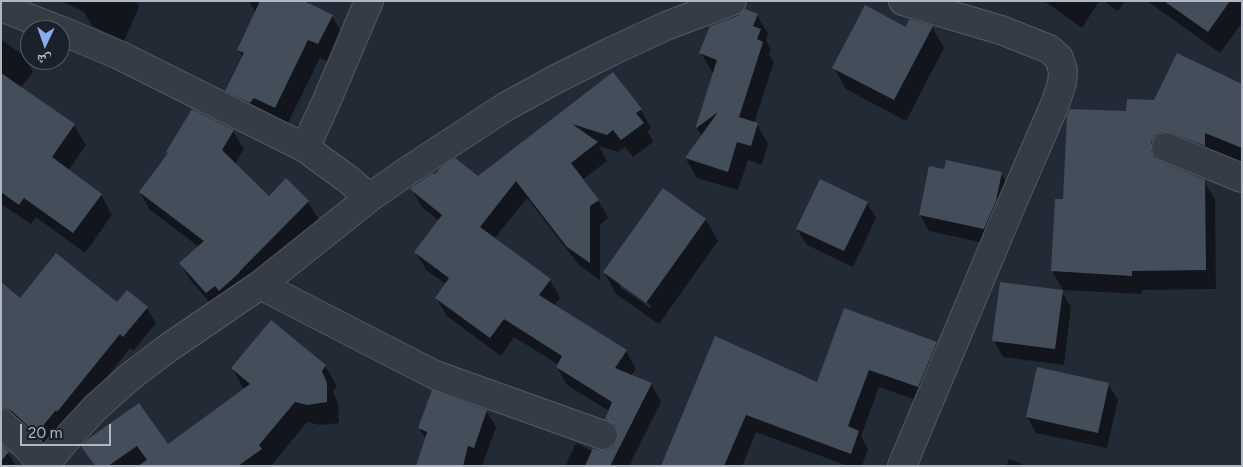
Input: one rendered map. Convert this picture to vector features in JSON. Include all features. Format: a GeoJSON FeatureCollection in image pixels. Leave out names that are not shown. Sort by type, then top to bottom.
{"type":"FeatureCollection","features":[{"type":"Feature","properties":{"kind":"street"},"geometry":{"type":"LineString","coordinates":[[304,148],[369,1]]}},
{"type":"Feature","properties":{"kind":"street"},"geometry":{"type":"LineString","coordinates":[[1,423],[44,465],[95,408],[131,376],[168,348],[260,285],[369,198],[455,139],[505,107],[612,51],[666,26],[732,1]]}},
{"type":"Feature","properties":{"kind":"street"},"geometry":{"type":"LineString","coordinates":[[902,466],[1055,104],[1062,83],[1063,70],[1059,58],[1049,49],[1001,30],[903,1]]}},
{"type":"Feature","properties":{"kind":"street"},"geometry":{"type":"LineString","coordinates":[[1,6],[35,20]]}},
{"type":"Feature","properties":{"kind":"street"},"geometry":{"type":"LineString","coordinates":[[70,34],[119,55],[304,148],[349,180],[369,198]]}},
{"type":"Feature","properties":{"kind":"street"},"geometry":{"type":"LineString","coordinates":[[1166,147],[1242,178]]}},
{"type":"Feature","properties":{"kind":"street"},"geometry":{"type":"LineString","coordinates":[[260,285],[434,375],[603,435]]}},
{"type":"Feature","properties":{"kind":"building"},"geometry":{"type":"Polygon","coordinates":[[[260,1],[304,1],[333,15],[318,44],[308,40],[275,108],[254,98],[250,103],[225,91],[244,53],[237,50],[260,1]]]}},
{"type":"Feature","properties":{"kind":"building"},"geometry":{"type":"Polygon","coordinates":[[[1164,1],[1230,1],[1208,32],[1164,1]]]}},
{"type":"Feature","properties":{"kind":"building"},"geometry":{"type":"Polygon","coordinates":[[[865,5],[906,27],[909,19],[933,26],[894,100],[832,68],[865,5]]]}},
{"type":"Feature","properties":{"kind":"building"},"geometry":{"type":"Polygon","coordinates":[[[745,9],[758,14],[753,26],[761,29],[757,39],[763,42],[739,117],[758,123],[751,146],[737,142],[728,172],[685,158],[718,112],[695,129],[717,60],[699,53],[710,26],[738,16],[745,9]]]}},
{"type":"Feature","properties":{"kind":"building"},"geometry":{"type":"Polygon","coordinates":[[[1177,53],[1242,84],[1242,148],[1205,133],[1205,146],[1172,133],[1164,132],[1156,135],[1151,142],[1151,150],[1154,157],[1205,180],[1206,270],[1132,271],[1132,276],[1051,271],[1055,199],[1063,199],[1067,116],[1070,109],[1126,111],[1127,99],[1154,100],[1177,53]]]}},
{"type":"Feature","properties":{"kind":"building"},"geometry":{"type":"Polygon","coordinates":[[[613,72],[642,109],[636,113],[644,123],[621,140],[613,130],[607,135],[572,124],[598,142],[571,163],[599,200],[590,206],[590,263],[567,247],[516,181],[480,227],[551,279],[539,295],[627,350],[615,368],[652,383],[610,466],[585,466],[593,448],[606,450],[613,447],[617,441],[618,433],[615,425],[605,419],[612,402],[556,367],[562,356],[504,319],[490,338],[435,298],[449,278],[414,252],[442,215],[410,189],[433,173],[435,174],[440,168],[455,158],[478,176],[613,72]]]}},
{"type":"Feature","properties":{"kind":"building"},"geometry":{"type":"Polygon","coordinates":[[[1,73],[75,124],[52,157],[102,194],[73,233],[24,198],[19,205],[1,192],[1,73]]]}},
{"type":"Feature","properties":{"kind":"building"},"geometry":{"type":"Polygon","coordinates":[[[192,109],[234,130],[222,150],[269,196],[286,178],[309,201],[219,291],[215,286],[206,293],[179,263],[204,241],[139,192],[168,153],[166,152],[192,109]]]}},
{"type":"Feature","properties":{"kind":"building"},"geometry":{"type":"Polygon","coordinates":[[[946,160],[1002,172],[996,201],[984,229],[919,215],[929,166],[944,169],[946,160]]]}},
{"type":"Feature","properties":{"kind":"building"},"geometry":{"type":"Polygon","coordinates":[[[820,179],[868,202],[844,251],[796,229],[820,179]]]}},
{"type":"Feature","properties":{"kind":"building"},"geometry":{"type":"Polygon","coordinates":[[[663,188],[706,219],[646,303],[603,272],[663,188]]]}},
{"type":"Feature","properties":{"kind":"building"},"geometry":{"type":"Polygon","coordinates":[[[56,253],[117,302],[127,290],[148,307],[123,337],[120,334],[57,412],[56,410],[36,434],[12,411],[1,408],[1,282],[20,298],[56,253]]]}},
{"type":"Feature","properties":{"kind":"building"},"geometry":{"type":"Polygon","coordinates":[[[1000,282],[1063,290],[1055,349],[992,341],[1000,282]]]}},
{"type":"Feature","properties":{"kind":"building"},"geometry":{"type":"Polygon","coordinates":[[[844,308],[937,342],[918,387],[869,370],[848,426],[859,431],[851,454],[746,415],[724,466],[661,466],[715,336],[817,382],[844,308]]]}},
{"type":"Feature","properties":{"kind":"building"},"geometry":{"type":"Polygon","coordinates":[[[271,320],[326,365],[322,371],[327,383],[327,402],[307,405],[295,402],[259,445],[262,449],[238,466],[138,466],[147,460],[137,446],[108,466],[95,466],[81,446],[139,403],[168,444],[250,384],[231,368],[271,320]]]}},
{"type":"Feature","properties":{"kind":"building"},"geometry":{"type":"Polygon","coordinates":[[[1037,367],[1109,383],[1098,433],[1026,417],[1037,367]]]}},
{"type":"Feature","properties":{"kind":"building"},"geometry":{"type":"Polygon","coordinates":[[[432,390],[487,410],[474,448],[468,446],[463,466],[416,466],[427,432],[418,428],[432,390]]]}},
{"type":"Feature","properties":{"kind":"building"},"geometry":{"type":"Polygon","coordinates":[[[1,444],[9,452],[1,461],[1,444]]]}}]}
